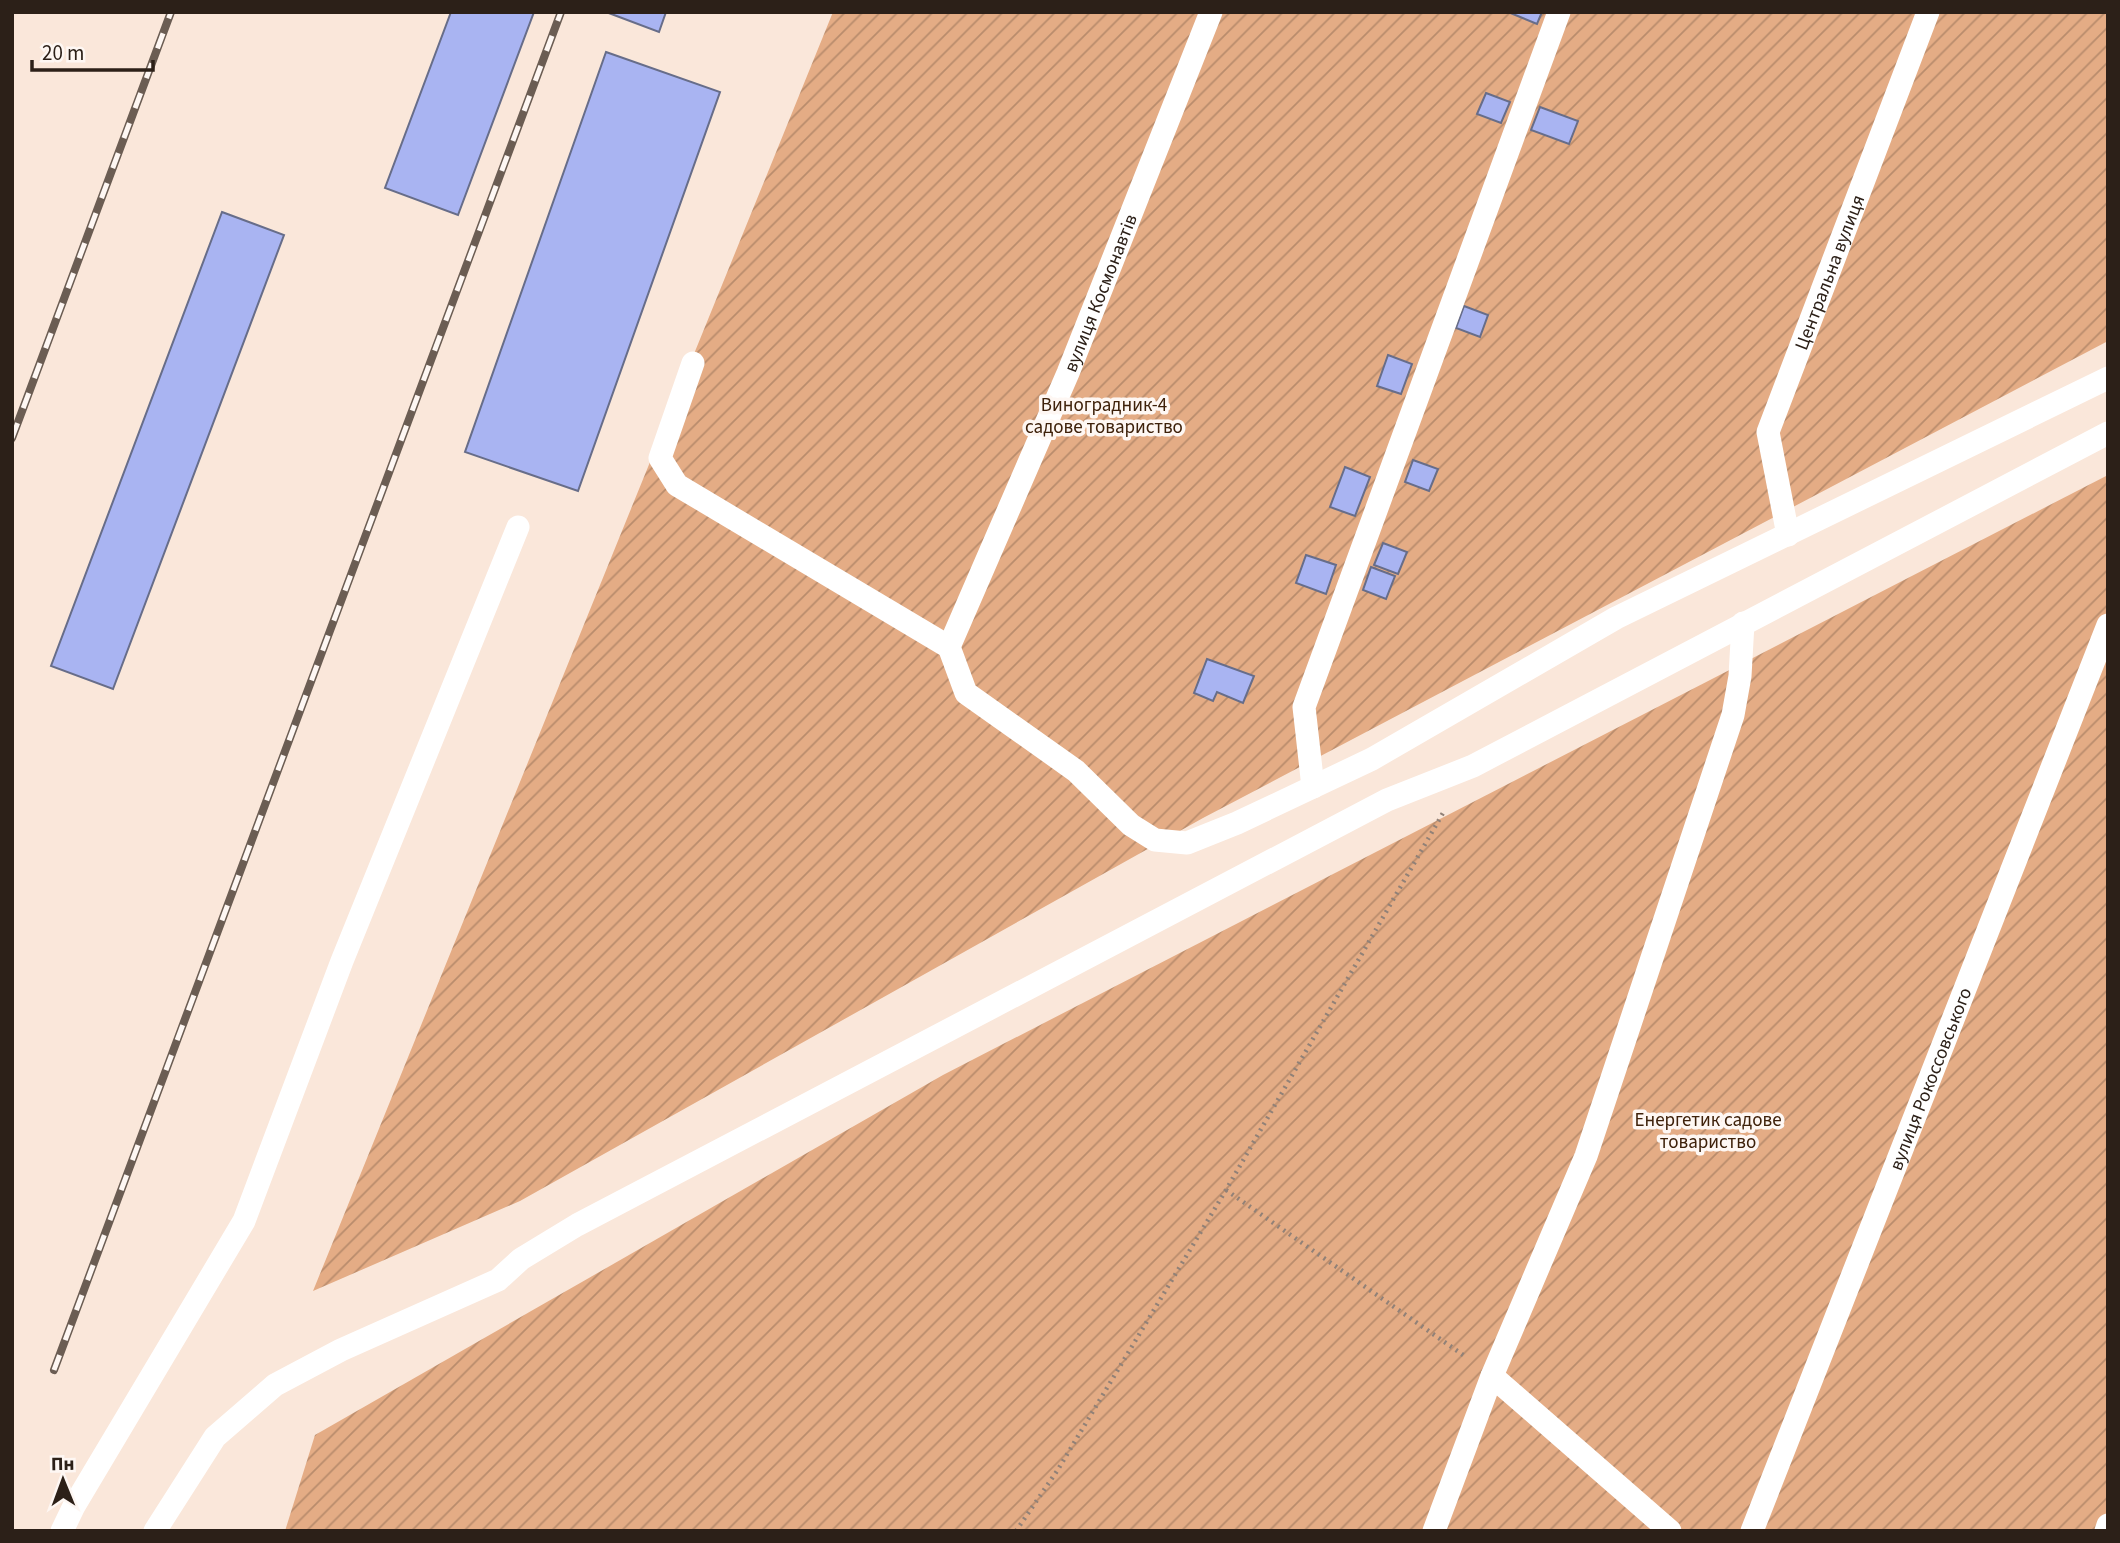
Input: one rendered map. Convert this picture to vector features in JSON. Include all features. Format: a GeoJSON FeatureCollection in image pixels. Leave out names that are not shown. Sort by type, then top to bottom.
{"type":"FeatureCollection","features":[{"type":"Feature","properties":{"kind":"lane","name":"вулиця Космонавтів"},"geometry":{"type":"LineString","coordinates":[[949,647],[1068,373],[1211,12]]}},
{"type":"Feature","properties":{"kind":"lane"},"geometry":{"type":"LineString","coordinates":[[1313,787],[1304,707],[1559,12]]}},
{"type":"Feature","properties":{"kind":"lane","name":"Центральна вулиця"},"geometry":{"type":"LineString","coordinates":[[1788,535],[1768,432],[1928,12]]}},
{"type":"Feature","properties":{"kind":"lane"},"geometry":{"type":"LineString","coordinates":[[693,363],[660,458],[677,485],[949,647],[967,693],[1076,771],[1131,825],[1156,840],[1187,843],[1372,759],[1616,618],[2108,377]]}},
{"type":"Feature","properties":{"kind":"lane"},"geometry":{"type":"LineString","coordinates":[[155,1531],[215,1437],[275,1385],[341,1349],[498,1280],[521,1259],[577,1225],[1387,800],[1473,766],[2108,433]]}},
{"type":"Feature","properties":{"kind":"lane"},"geometry":{"type":"LineString","coordinates":[[62,1531],[74,1506],[244,1221],[342,961],[518,527]]}},
{"type":"Feature","properties":{"kind":"lane"},"geometry":{"type":"LineString","coordinates":[[1434,1531],[1492,1376],[1586,1156],[1734,715],[1740,676],[1743,623]]}},
{"type":"Feature","properties":{"kind":"lane","name":"вулиця Рокоссовського"},"geometry":{"type":"LineString","coordinates":[[1752,1531],[2108,625]]}},
{"type":"Feature","properties":{"kind":"lane"},"geometry":{"type":"LineString","coordinates":[[1492,1376],[1670,1531]]}},
{"type":"Feature","properties":{"kind":"lane"},"geometry":{"type":"LineString","coordinates":[[2106,1531],[2108,1525]]}},
{"type":"Feature","properties":{"kind":"path"},"geometry":{"type":"LineString","coordinates":[[1016,1531],[1057,1471],[1226,1190],[1473,766]]}},
{"type":"Feature","properties":{"kind":"path"},"geometry":{"type":"LineString","coordinates":[[1226,1190],[1492,1376]]}},
{"type":"Feature","properties":{"kind":"green space","name":"Виноградник-4 садове товариство"},"geometry":{"type":"Polygon","coordinates":[[[833,12],[2108,12],[2108,341],[1203,818],[520,1201],[313,1291],[833,12]]]}},
{"type":"Feature","properties":{"kind":"green space","name":"Енергетик садове товариство"},"geometry":{"type":"Polygon","coordinates":[[[2108,475],[2108,1531],[285,1531],[315,1435],[943,1075],[2108,475]]]}},
{"type":"Feature","properties":{"kind":"building"},"geometry":{"type":"Polygon","coordinates":[[[451,12],[534,12],[458,215],[385,188],[451,12]]]}},
{"type":"Feature","properties":{"kind":"building"},"geometry":{"type":"Polygon","coordinates":[[[606,12],[666,12],[659,32],[606,12]]]}},
{"type":"Feature","properties":{"kind":"building"},"geometry":{"type":"Polygon","coordinates":[[[1508,12],[1542,12],[1537,24],[1508,12]]]}},
{"type":"Feature","properties":{"kind":"building"},"geometry":{"type":"Polygon","coordinates":[[[606,52],[720,92],[578,491],[465,452],[606,52]]]}},
{"type":"Feature","properties":{"kind":"building"},"geometry":{"type":"Polygon","coordinates":[[[1486,93],[1510,102],[1501,123],[1477,114],[1486,93]]]}},
{"type":"Feature","properties":{"kind":"building"},"geometry":{"type":"Polygon","coordinates":[[[1540,107],[1578,121],[1569,144],[1531,130],[1540,107]]]}},
{"type":"Feature","properties":{"kind":"building"},"geometry":{"type":"Polygon","coordinates":[[[222,212],[284,235],[113,689],[51,666],[222,212]]]}},
{"type":"Feature","properties":{"kind":"building"},"geometry":{"type":"Polygon","coordinates":[[[1464,306],[1488,315],[1480,337],[1456,328],[1464,306]]]}},
{"type":"Feature","properties":{"kind":"building"},"geometry":{"type":"Polygon","coordinates":[[[1388,355],[1412,364],[1401,394],[1377,386],[1388,355]]]}},
{"type":"Feature","properties":{"kind":"building"},"geometry":{"type":"Polygon","coordinates":[[[1413,460],[1438,469],[1429,491],[1405,482],[1413,460]]]}},
{"type":"Feature","properties":{"kind":"building"},"geometry":{"type":"Polygon","coordinates":[[[1345,467],[1370,477],[1355,516],[1330,507],[1345,467]]]}},
{"type":"Feature","properties":{"kind":"building"},"geometry":{"type":"Polygon","coordinates":[[[1383,543],[1407,552],[1398,574],[1374,565],[1383,543]]]}},
{"type":"Feature","properties":{"kind":"building"},"geometry":{"type":"Polygon","coordinates":[[[1306,555],[1336,565],[1326,594],[1296,583],[1306,555]]]}},
{"type":"Feature","properties":{"kind":"building"},"geometry":{"type":"Polygon","coordinates":[[[1371,567],[1395,576],[1386,599],[1363,590],[1371,567]]]}},
{"type":"Feature","properties":{"kind":"building"},"geometry":{"type":"Polygon","coordinates":[[[1207,659],[1254,676],[1243,703],[1217,692],[1213,701],[1194,693],[1207,659]]]}},
{"type":"Feature","properties":{"kind":"railway"},"geometry":{"type":"LineString","coordinates":[[12,438],[171,12]]}},
{"type":"Feature","properties":{"kind":"railway"},"geometry":{"type":"LineString","coordinates":[[54,1370],[561,12]]}}]}
